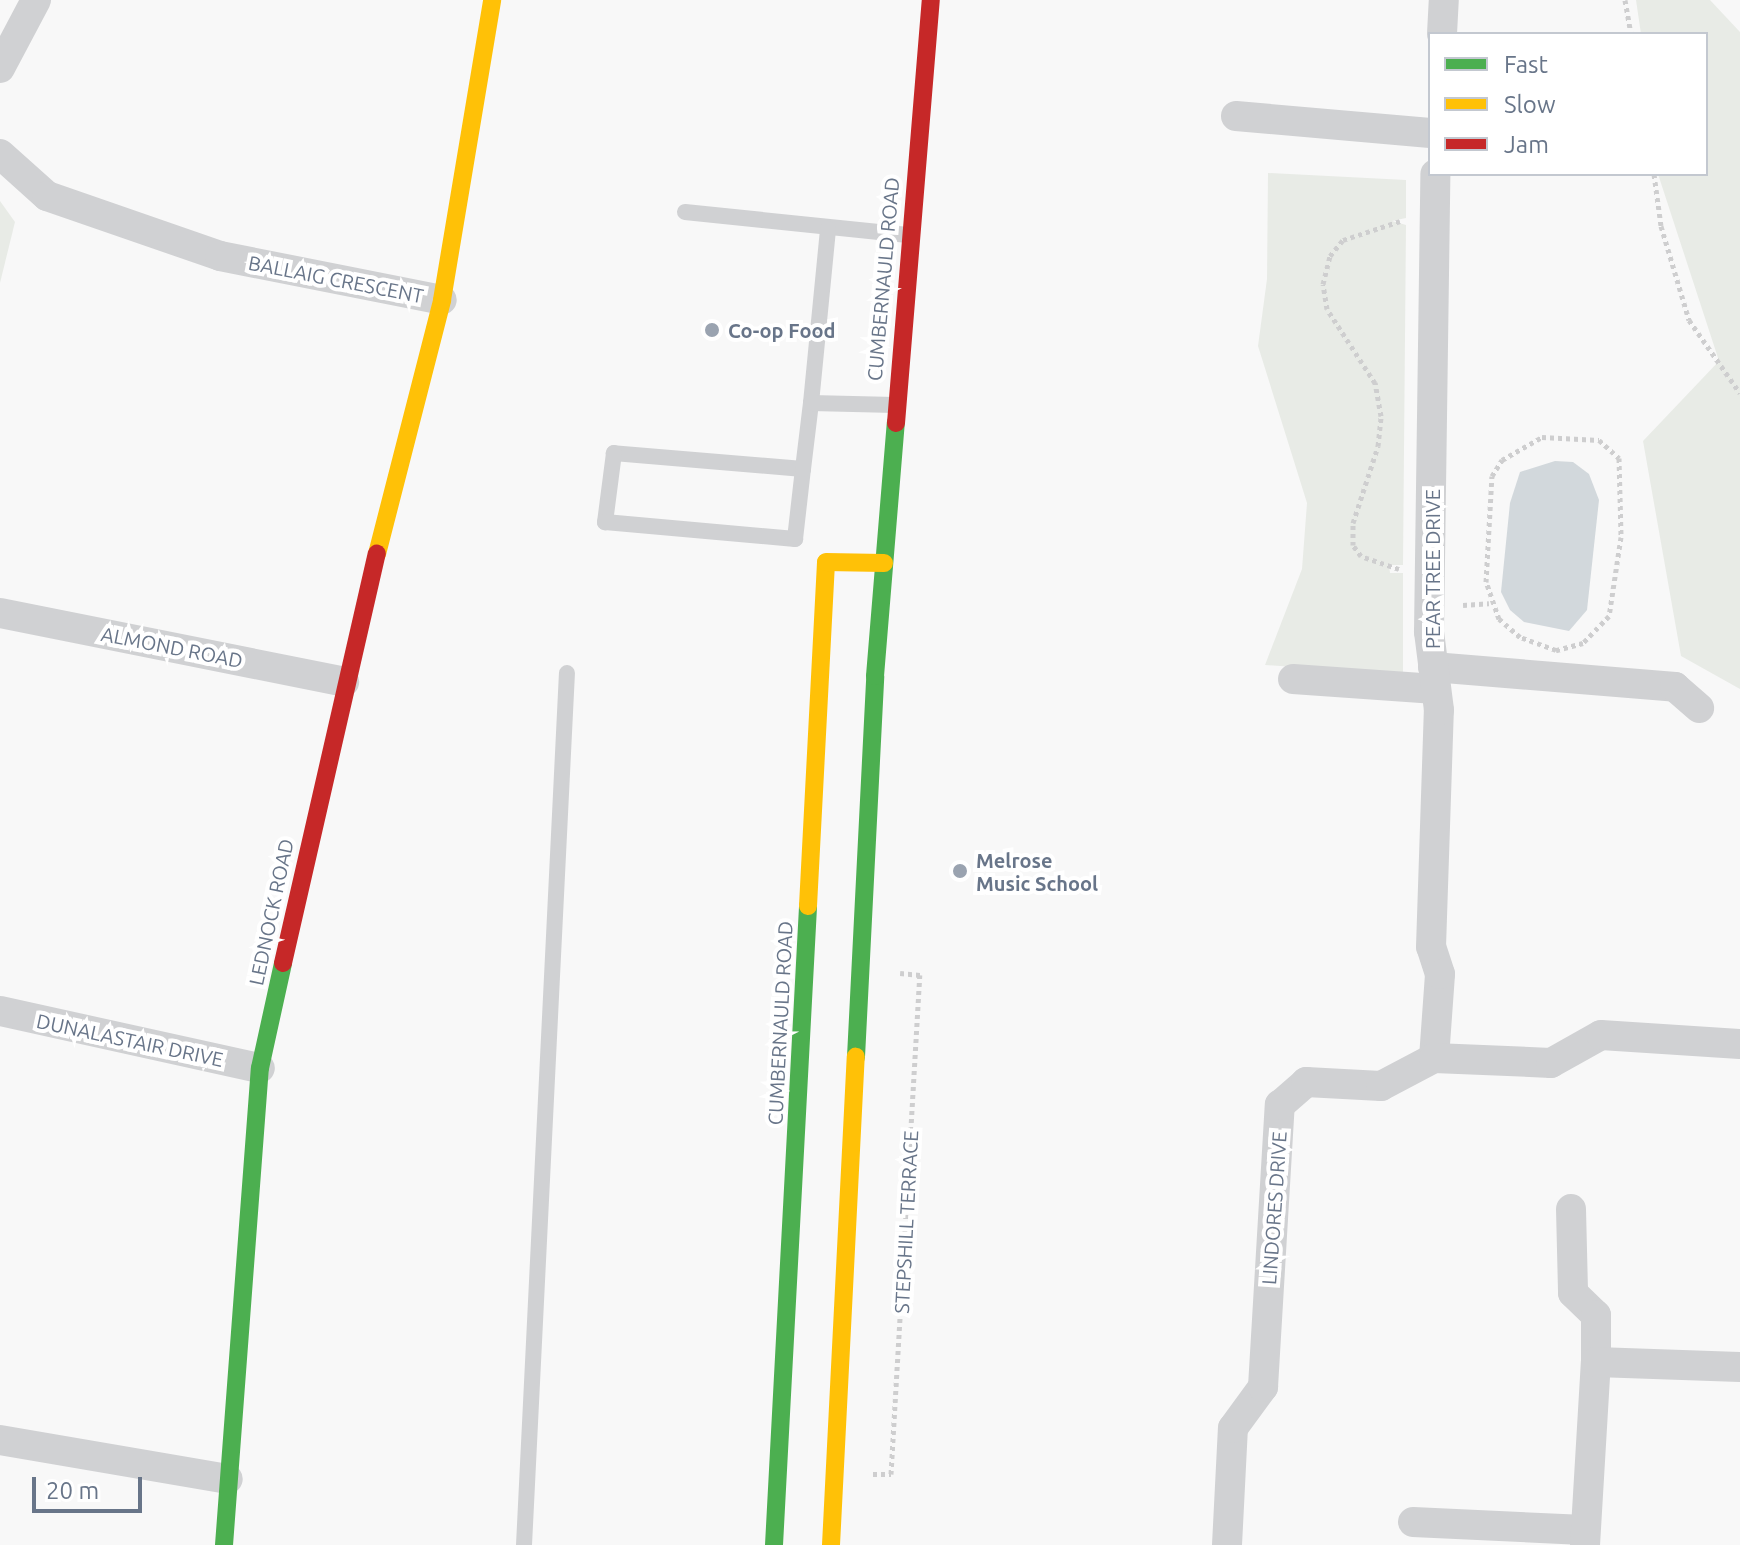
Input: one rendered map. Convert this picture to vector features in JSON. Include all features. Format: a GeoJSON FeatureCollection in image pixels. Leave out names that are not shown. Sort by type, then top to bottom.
{"type":"FeatureCollection","features":[{"type":"Feature","properties":{"kind":"street"},"geometry":{"type":"LineString","coordinates":[[0,68],[36,0]]}},
{"type":"Feature","properties":{"kind":"street","name":"BALLAIG CRESCENT"},"geometry":{"type":"LineString","coordinates":[[0,154],[47,196],[220,256],[442,300],[492,0]]}},
{"type":"Feature","properties":{"kind":"street","name":"CUMBERNAULD ROAD"},"geometry":{"type":"LineString","coordinates":[[831,1545],[859,969],[884,563],[908,235],[931,0]]}},
{"type":"Feature","properties":{"kind":"street"},"geometry":{"type":"LineString","coordinates":[[1442,32],[1444,0]]}},
{"type":"Feature","properties":{"kind":"street"},"geometry":{"type":"LineString","coordinates":[[1236,116],[1428,133]]}},
{"type":"Feature","properties":{"kind":"street","name":"PEAR TREE DRIVE"},"geometry":{"type":"LineString","coordinates":[[1434,1058],[1440,974],[1431,947],[1435,176]]}},
{"type":"Feature","properties":{"kind":"street","name":"LEDNOCK ROAD"},"geometry":{"type":"LineString","coordinates":[[224,1545],[260,1068],[344,682],[442,300]]}},
{"type":"Feature","properties":{"kind":"street","name":"CUMBERNAULD ROAD"},"geometry":{"type":"LineString","coordinates":[[774,1545],[826,562],[884,563]]}},
{"type":"Feature","properties":{"kind":"street","name":"ALMOND ROAD"},"geometry":{"type":"LineString","coordinates":[[0,613],[344,682]]}},
{"type":"Feature","properties":{"kind":"street"},"geometry":{"type":"LineString","coordinates":[[1293,679],[1434,678],[1675,687],[1699,708]]}},
{"type":"Feature","properties":{"kind":"street","name":"DUNALASTAIR DRIVE"},"geometry":{"type":"LineString","coordinates":[[0,1011],[260,1068]]}},
{"type":"Feature","properties":{"kind":"street"},"geometry":{"type":"LineString","coordinates":[[1434,1058],[1551,1063],[1601,1035],[1740,1044]]}},
{"type":"Feature","properties":{"kind":"street","name":"LINDORES DRIVE"},"geometry":{"type":"LineString","coordinates":[[1227,1545],[1233,1428],[1263,1387],[1280,1105],[1306,1082],[1381,1086],[1434,1058]]}},
{"type":"Feature","properties":{"kind":"street"},"geometry":{"type":"LineString","coordinates":[[1413,1522],[1585,1538],[1596,1315],[1573,1293],[1571,1209]]}},
{"type":"Feature","properties":{"kind":"street"},"geometry":{"type":"LineString","coordinates":[[1596,1362],[1740,1367]]}},
{"type":"Feature","properties":{"kind":"street"},"geometry":{"type":"LineString","coordinates":[[0,1440],[228,1479]]}},
{"type":"Feature","properties":{"kind":"lane"},"geometry":{"type":"LineString","coordinates":[[685,212],[908,235]]}},
{"type":"Feature","properties":{"kind":"lane"},"geometry":{"type":"LineString","coordinates":[[803,469],[614,453],[605,522],[795,539],[811,403],[828,229]]}},
{"type":"Feature","properties":{"kind":"lane"},"geometry":{"type":"LineString","coordinates":[[811,403],[895,405]]}},
{"type":"Feature","properties":{"kind":"lane"},"geometry":{"type":"LineString","coordinates":[[524,1545],[567,673]]}},
{"type":"Feature","properties":{"kind":"path"},"geometry":{"type":"LineString","coordinates":[[1625,0],[1631,32]]}},
{"type":"Feature","properties":{"kind":"path"},"geometry":{"type":"LineString","coordinates":[[1654,176],[1661,226],[1689,320],[1740,393]]}},
{"type":"Feature","properties":{"kind":"path"},"geometry":{"type":"LineString","coordinates":[[1432,571],[1389,569],[1361,556],[1353,545],[1353,523],[1378,446],[1381,416],[1375,383],[1327,309],[1323,284],[1330,256],[1343,240],[1392,221],[1433,220]]}},
{"type":"Feature","properties":{"kind":"path"},"geometry":{"type":"LineString","coordinates":[[1542,437],[1599,440],[1610,447],[1619,458],[1621,537],[1609,616],[1598,631],[1583,643],[1556,650],[1520,637],[1499,619],[1486,582],[1492,476],[1502,460],[1542,437]]}},
{"type":"Feature","properties":{"kind":"path","name":"STEPSHILL TERRACE"},"geometry":{"type":"LineString","coordinates":[[835,1474],[891,1474],[920,975],[859,969]]}},
{"type":"Feature","properties":{"kind":"shaded area"},"geometry":{"type":"Polygon","coordinates":[[[1636,0],[1710,0],[1740,32],[1740,689],[1681,656],[1643,441],[1719,361],[1659,176],[1708,176],[1708,32],[1641,32],[1636,0]]]}},
{"type":"Feature","properties":{"kind":"shaded area"},"geometry":{"type":"Polygon","coordinates":[[[1268,173],[1406,180],[1406,218],[1392,221],[1406,225],[1403,565],[1389,565],[1390,573],[1403,573],[1403,675],[1265,665],[1302,569],[1307,503],[1258,346],[1267,279],[1268,173]]]}},
{"type":"Feature","properties":{"kind":"shaded area"},"geometry":{"type":"Polygon","coordinates":[[[0,201],[15,222],[0,283],[0,201]]]}},
{"type":"Feature","properties":{"kind":"shaded area"},"geometry":{"type":"Polygon","coordinates":[[[1555,461],[1573,462],[1589,474],[1599,500],[1587,610],[1569,631],[1524,622],[1510,610],[1501,592],[1510,503],[1520,472],[1555,461]]]}},
{"type":"Feature","properties":{"kind":"traffic: fast"},"geometry":{"type":"LineString","coordinates":[[856,1057],[875,676],[896,423]]}},
{"type":"Feature","properties":{"kind":"traffic: fast"},"geometry":{"type":"LineString","coordinates":[[774,1545],[808,906]]}},
{"type":"Feature","properties":{"kind":"traffic: fast"},"geometry":{"type":"LineString","coordinates":[[224,1545],[260,1068],[283,963]]}},
{"type":"Feature","properties":{"kind":"traffic: slow"},"geometry":{"type":"LineString","coordinates":[[377,554],[442,300],[492,0]]}},
{"type":"Feature","properties":{"kind":"traffic: slow"},"geometry":{"type":"LineString","coordinates":[[808,906],[826,562],[884,563]]}},
{"type":"Feature","properties":{"kind":"traffic: slow"},"geometry":{"type":"LineString","coordinates":[[831,1545],[856,1057]]}},
{"type":"Feature","properties":{"kind":"traffic: jam"},"geometry":{"type":"LineString","coordinates":[[896,423],[931,0]]}},
{"type":"Feature","properties":{"kind":"traffic: jam"},"geometry":{"type":"LineString","coordinates":[[283,963],[377,554]]}},
{"type":"Feature","properties":{"kind":"place","name":"Co-op Food"},"geometry":{"type":"Point","coordinates":[712,330]}},
{"type":"Feature","properties":{"kind":"place","name":"Melrose Music School"},"geometry":{"type":"Point","coordinates":[960,871]}}]}
